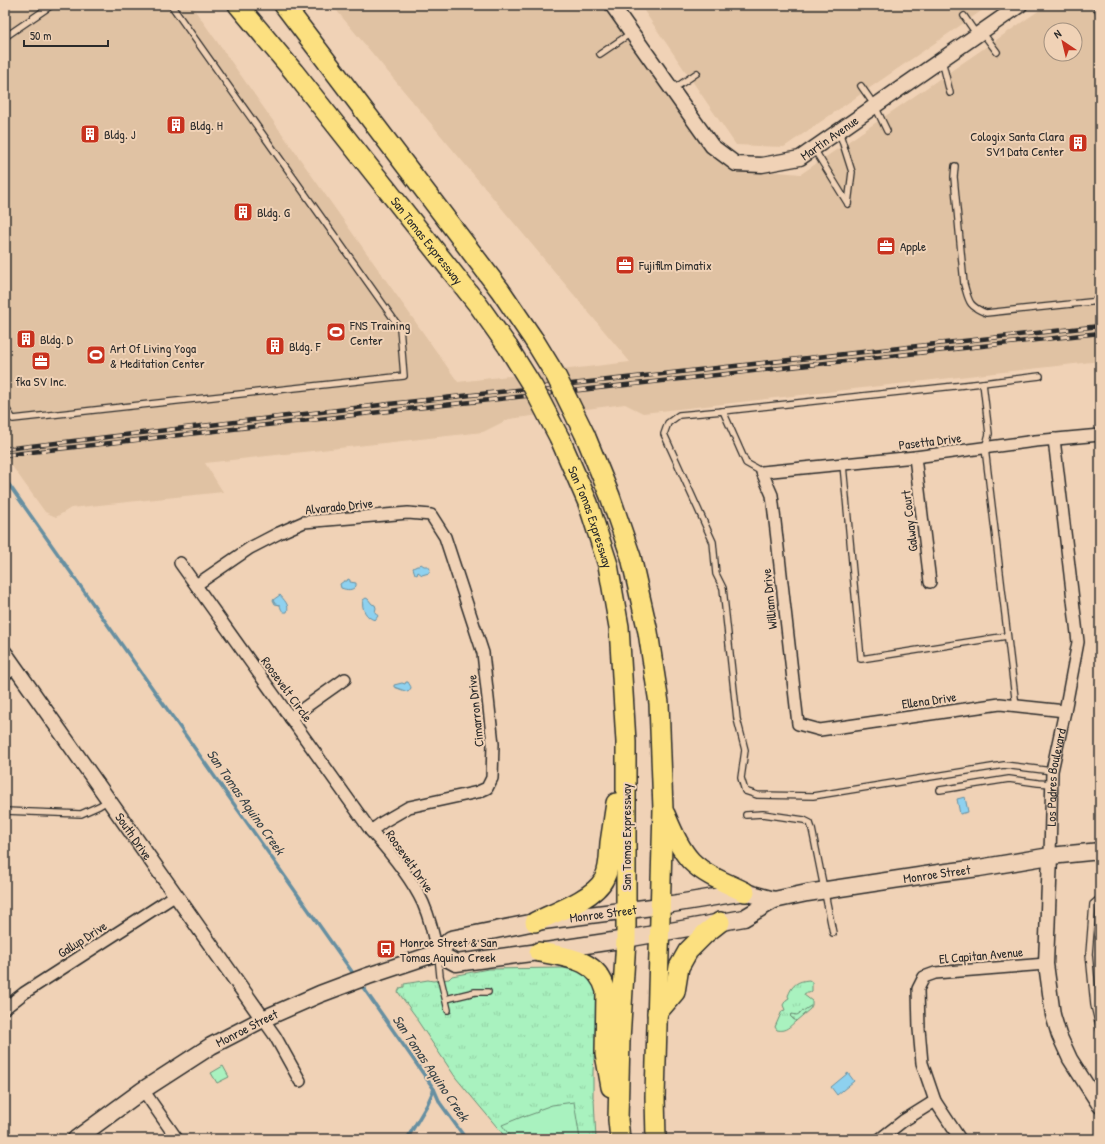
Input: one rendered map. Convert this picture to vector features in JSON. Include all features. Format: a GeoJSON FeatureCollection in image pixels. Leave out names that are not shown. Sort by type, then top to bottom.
{"type":"FeatureCollection","features":[{"type":"Feature","properties":{"kind":"highway"},"geometry":{"type":"LineString","coordinates":[[225,5],[294,72]]}},
{"type":"Feature","properties":{"kind":"highway","name":"San Tomas Expressway"},"geometry":{"type":"LineString","coordinates":[[238,5],[294,72],[479,306],[508,347],[533,387],[560,439],[588,503],[608,565],[619,628],[626,742],[626,939],[620,1040],[618,1120],[620,1139]]}},
{"type":"Feature","properties":{"kind":"highway","name":"San Tomas Expressway"},"geometry":{"type":"LineString","coordinates":[[284,5],[500,290],[534,340],[556,376],[585,435],[610,496],[631,557],[648,632],[659,703],[663,809],[655,1097],[656,1139]]}},
{"type":"Feature","properties":{"kind":"highway"},"geometry":{"type":"LineString","coordinates":[[294,5],[320,52]]}},
{"type":"Feature","properties":{"kind":"highway"},"geometry":{"type":"LineString","coordinates":[[535,922],[584,898],[600,886],[605,878],[608,868],[610,843],[626,742]]}},
{"type":"Feature","properties":{"kind":"highway"},"geometry":{"type":"LineString","coordinates":[[663,809],[675,836],[690,860],[714,877],[745,892]]}},
{"type":"Feature","properties":{"kind":"highway"},"geometry":{"type":"LineString","coordinates":[[657,1013],[675,992],[679,967],[688,951],[706,933],[720,922]]}},
{"type":"Feature","properties":{"kind":"highway"},"geometry":{"type":"LineString","coordinates":[[539,952],[568,957],[585,964],[594,970],[604,982],[606,991],[605,1054],[618,1120]]}},
{"type":"Feature","properties":{"kind":"main road","name":"Monroe Street"},"geometry":{"type":"LineString","coordinates":[[438,954],[456,963],[626,939],[744,918],[774,900],[807,893],[1050,856],[1100,851]]}},
{"type":"Feature","properties":{"kind":"main road","name":"Monroe Street"},"geometry":{"type":"LineString","coordinates":[[76,1139],[143,1090],[211,1046],[263,1019],[339,987],[368,976],[438,954],[451,939],[535,922],[660,906],[745,892],[774,900]]}},
{"type":"Feature","properties":{"kind":"street","name":"Martin Avenue"},"geometry":{"type":"LineString","coordinates":[[612,5],[712,146],[736,164],[762,165],[800,158],[1020,5]]}},
{"type":"Feature","properties":{"kind":"street","name":"Pasetta Drive"},"geometry":{"type":"LineString","coordinates":[[762,472],[843,465],[1054,439],[1100,435]]}},
{"type":"Feature","properties":{"kind":"street","name":"Los Padres Boulevard"},"geometry":{"type":"LineString","coordinates":[[1054,439],[1078,642],[1052,771],[1046,964],[1053,1015],[1059,1035],[1070,1059],[1099,1101]]}},
{"type":"Feature","properties":{"kind":"street","name":"Galway Court"},"geometry":{"type":"LineString","coordinates":[[915,457],[930,582]]}},
{"type":"Feature","properties":{"kind":"street","name":"William Drive"},"geometry":{"type":"LineString","coordinates":[[762,472],[772,496],[798,724]]}},
{"type":"Feature","properties":{"kind":"street","name":"Alvarado Drive"},"geometry":{"type":"LineString","coordinates":[[196,585],[250,548],[304,522],[408,513],[431,515]]}},
{"type":"Feature","properties":{"kind":"street","name":"Cimarron Drive"},"geometry":{"type":"LineString","coordinates":[[371,831],[383,822],[410,807],[478,792],[487,788],[492,778],[493,744],[483,653],[445,537],[431,515]]}},
{"type":"Feature","properties":{"kind":"street","name":"Roosevelt Circle"},"geometry":{"type":"LineString","coordinates":[[180,563],[371,831]]}},
{"type":"Feature","properties":{"kind":"street","name":"South Drive"},"geometry":{"type":"LineString","coordinates":[[5,653],[263,1019]]}},
{"type":"Feature","properties":{"kind":"street"},"geometry":{"type":"LineString","coordinates":[[290,718],[345,679]]}},
{"type":"Feature","properties":{"kind":"street","name":"Ellena Drive"},"geometry":{"type":"LineString","coordinates":[[798,724],[820,730],[1000,704],[1065,711]]}},
{"type":"Feature","properties":{"kind":"street","name":"Roosevelt Drive"},"geometry":{"type":"LineString","coordinates":[[371,831],[385,846],[420,896],[433,931],[438,954]]}},
{"type":"Feature","properties":{"kind":"street","name":"Gallup Drive"},"geometry":{"type":"LineString","coordinates":[[5,1008],[24,993],[176,895]]}},
{"type":"Feature","properties":{"kind":"street","name":"El Capitan Avenue"},"geometry":{"type":"LineString","coordinates":[[960,1139],[935,1101],[922,1062],[918,989],[924,977],[935,973],[1046,964]]}},
{"type":"Feature","properties":{"kind":"street"},"geometry":{"type":"LineString","coordinates":[[263,1019],[275,1036],[300,1081]]}},
{"type":"Feature","properties":{"kind":"street"},"geometry":{"type":"LineString","coordinates":[[143,1090],[177,1139]]}},
{"type":"Feature","properties":{"kind":"street"},"geometry":{"type":"LineString","coordinates":[[880,1139],[903,1121],[935,1101]]}},
{"type":"Feature","properties":{"kind":"lane"},"geometry":{"type":"LineString","coordinates":[[5,37],[52,5]]}},
{"type":"Feature","properties":{"kind":"lane"},"geometry":{"type":"LineString","coordinates":[[5,407],[13,419],[404,376],[400,328],[171,5]]}},
{"type":"Feature","properties":{"kind":"lane"},"geometry":{"type":"LineString","coordinates":[[1095,5],[1100,13]]}},
{"type":"Feature","properties":{"kind":"lane"},"geometry":{"type":"LineString","coordinates":[[964,16],[997,52]]}},
{"type":"Feature","properties":{"kind":"lane"},"geometry":{"type":"LineString","coordinates":[[600,54],[632,33]]}},
{"type":"Feature","properties":{"kind":"lane"},"geometry":{"type":"LineString","coordinates":[[942,60],[950,93]]}},
{"type":"Feature","properties":{"kind":"lane"},"geometry":{"type":"LineString","coordinates":[[672,90],[697,73]]}},
{"type":"Feature","properties":{"kind":"lane"},"geometry":{"type":"LineString","coordinates":[[861,86],[875,106],[888,131]]}},
{"type":"Feature","properties":{"kind":"lane"},"geometry":{"type":"LineString","coordinates":[[814,149],[848,204],[852,172],[839,131]]}},
{"type":"Feature","properties":{"kind":"lane"},"geometry":{"type":"LineString","coordinates":[[956,166],[954,177],[964,284],[968,300],[975,308],[986,313],[1100,301]]}},
{"type":"Feature","properties":{"kind":"lane"},"geometry":{"type":"LineString","coordinates":[[1040,376],[680,415],[668,423],[664,434],[712,542],[716,574],[723,588],[737,719],[745,750],[741,778],[745,791],[756,795],[813,796],[1004,764],[1052,771]]}},
{"type":"Feature","properties":{"kind":"lane"},"geometry":{"type":"LineString","coordinates":[[983,383],[989,434],[985,448],[1016,706]]}},
{"type":"Feature","properties":{"kind":"lane"},"geometry":{"type":"LineString","coordinates":[[723,411],[746,463],[762,472]]}},
{"type":"Feature","properties":{"kind":"lane"},"geometry":{"type":"LineString","coordinates":[[843,465],[861,659],[1007,636]]}},
{"type":"Feature","properties":{"kind":"lane"},"geometry":{"type":"LineString","coordinates":[[5,678],[17,670]]}},
{"type":"Feature","properties":{"kind":"lane"},"geometry":{"type":"LineString","coordinates":[[940,790],[1009,779],[1052,784]]}},
{"type":"Feature","properties":{"kind":"lane"},"geometry":{"type":"LineString","coordinates":[[5,811],[81,814],[109,800]]}},
{"type":"Feature","properties":{"kind":"lane"},"geometry":{"type":"LineString","coordinates":[[746,815],[763,814],[804,820],[810,824],[833,933]]}},
{"type":"Feature","properties":{"kind":"lane"},"geometry":{"type":"LineString","coordinates":[[1100,898],[1093,904],[1089,954],[1094,1005],[1100,1030]]}},
{"type":"Feature","properties":{"kind":"lane"},"geometry":{"type":"LineString","coordinates":[[438,954],[440,976],[448,1010]]}},
{"type":"Feature","properties":{"kind":"lane"},"geometry":{"type":"LineString","coordinates":[[446,999],[472,992],[488,992]]}},
{"type":"Feature","properties":{"kind":"shaded area"},"geometry":{"type":"Polygon","coordinates":[[[5,5],[191,5],[458,382],[630,362],[332,5],[613,5],[729,168],[801,174],[1047,5],[1100,5],[1100,361],[643,413],[625,404],[509,419],[483,432],[205,463],[223,492],[71,508],[56,517],[45,512],[7,459],[5,459],[5,5]]]}},
{"type":"Feature","properties":{"kind":"shaded area"},"geometry":{"type":"Polygon","coordinates":[[[640,5],[990,5],[784,147],[736,145],[640,5]]]}},
{"type":"Feature","properties":{"kind":"green space"},"geometry":{"type":"Polygon","coordinates":[[[563,968],[579,971],[590,978],[599,996],[593,1071],[596,1139],[507,1139],[456,1078],[417,1018],[398,992],[400,988],[404,987],[404,984],[428,980],[433,981],[449,979],[452,976],[488,969],[563,968]]]}},
{"type":"Feature","properties":{"kind":"green space"},"geometry":{"type":"Polygon","coordinates":[[[809,980],[812,982],[812,991],[805,993],[804,995],[812,1001],[812,1005],[797,1015],[792,1014],[790,1016],[796,1021],[788,1028],[777,1030],[775,1027],[782,1011],[785,1010],[783,1005],[789,998],[788,996],[791,989],[801,981],[809,980]]]}},
{"type":"Feature","properties":{"kind":"green space"},"geometry":{"type":"Polygon","coordinates":[[[812,1005],[810,1009],[796,1021],[790,1016],[792,1014],[795,1015],[812,1005]]]}},
{"type":"Feature","properties":{"kind":"green space"},"geometry":{"type":"Polygon","coordinates":[[[223,1066],[229,1077],[217,1083],[211,1073],[223,1066]]]}},
{"type":"Feature","properties":{"kind":"green space"},"geometry":{"type":"Polygon","coordinates":[[[574,1102],[580,1139],[512,1139],[502,1125],[538,1112],[538,1110],[552,1105],[574,1102]]]}},
{"type":"Feature","properties":{"kind":"water"},"geometry":{"type":"Polygon","coordinates":[[[421,564],[428,566],[430,569],[429,573],[422,575],[418,572],[417,575],[415,574],[413,568],[421,564]]]}},
{"type":"Feature","properties":{"kind":"water"},"geometry":{"type":"Polygon","coordinates":[[[348,579],[350,582],[356,583],[356,586],[349,590],[341,588],[340,584],[348,579]]]}},
{"type":"Feature","properties":{"kind":"water"},"geometry":{"type":"Polygon","coordinates":[[[280,595],[287,605],[287,612],[283,611],[280,605],[275,604],[273,600],[280,595]]]}},
{"type":"Feature","properties":{"kind":"water"},"geometry":{"type":"Polygon","coordinates":[[[366,598],[375,605],[375,612],[378,616],[375,620],[367,615],[364,609],[363,600],[366,598]]]}},
{"type":"Feature","properties":{"kind":"water"},"geometry":{"type":"Polygon","coordinates":[[[408,682],[411,687],[408,692],[394,687],[394,685],[402,683],[405,684],[408,682]]]}},
{"type":"Feature","properties":{"kind":"water"},"geometry":{"type":"Polygon","coordinates":[[[965,797],[968,812],[960,814],[957,799],[965,797]]]}},
{"type":"Feature","properties":{"kind":"water"},"geometry":{"type":"Polygon","coordinates":[[[848,1073],[854,1081],[837,1095],[831,1087],[848,1073]]]}},
{"type":"Feature","properties":{"kind":"waterway","name":"San Tomas Aquino Creek"},"geometry":{"type":"LineString","coordinates":[[5,479],[355,976]]}},
{"type":"Feature","properties":{"kind":"waterway","name":"San Tomas Aquino Creek"},"geometry":{"type":"LineString","coordinates":[[360,983],[434,1089],[440,1103],[466,1139]]}},
{"type":"Feature","properties":{"kind":"waterway"},"geometry":{"type":"LineString","coordinates":[[407,1139],[427,1105],[434,1089]]}},
{"type":"Feature","properties":{"kind":"railway"},"geometry":{"type":"LineString","coordinates":[[5,449],[389,404],[1100,326]]}},
{"type":"Feature","properties":{"kind":"railway"},"geometry":{"type":"LineString","coordinates":[[5,455],[398,410],[1100,333]]}},
{"type":"Feature","properties":{"kind":"place","name":"Bldg. H"},"geometry":{"type":"Point","coordinates":[176,125]}},
{"type":"Feature","properties":{"kind":"place","name":"Bldg. J"},"geometry":{"type":"Point","coordinates":[90,134]}},
{"type":"Feature","properties":{"kind":"place","name":"Cologix Santa Clara SV1 Data Center"},"geometry":{"type":"Point","coordinates":[1078,143]}},
{"type":"Feature","properties":{"kind":"place","name":"Bldg. G"},"geometry":{"type":"Point","coordinates":[243,212]}},
{"type":"Feature","properties":{"kind":"place","name":"Apple"},"geometry":{"type":"Point","coordinates":[886,246]}},
{"type":"Feature","properties":{"kind":"place","name":"Fujifilm Dimatix"},"geometry":{"type":"Point","coordinates":[625,265]}},
{"type":"Feature","properties":{"kind":"place","name":"FNS Training Center"},"geometry":{"type":"Point","coordinates":[336,332]}},
{"type":"Feature","properties":{"kind":"place","name":"Bldg. D"},"geometry":{"type":"Point","coordinates":[26,339]}},
{"type":"Feature","properties":{"kind":"place","name":"Bldg. F"},"geometry":{"type":"Point","coordinates":[275,346]}},
{"type":"Feature","properties":{"kind":"place","name":"Art Of Living Yoga & Meditation Center"},"geometry":{"type":"Point","coordinates":[96,355]}},
{"type":"Feature","properties":{"kind":"place","name":"fka SV Inc."},"geometry":{"type":"Point","coordinates":[41,361]}},
{"type":"Feature","properties":{"kind":"place","name":"Monroe Street & San Tomas Aquino Creek"},"geometry":{"type":"Point","coordinates":[386,949]}}]}
